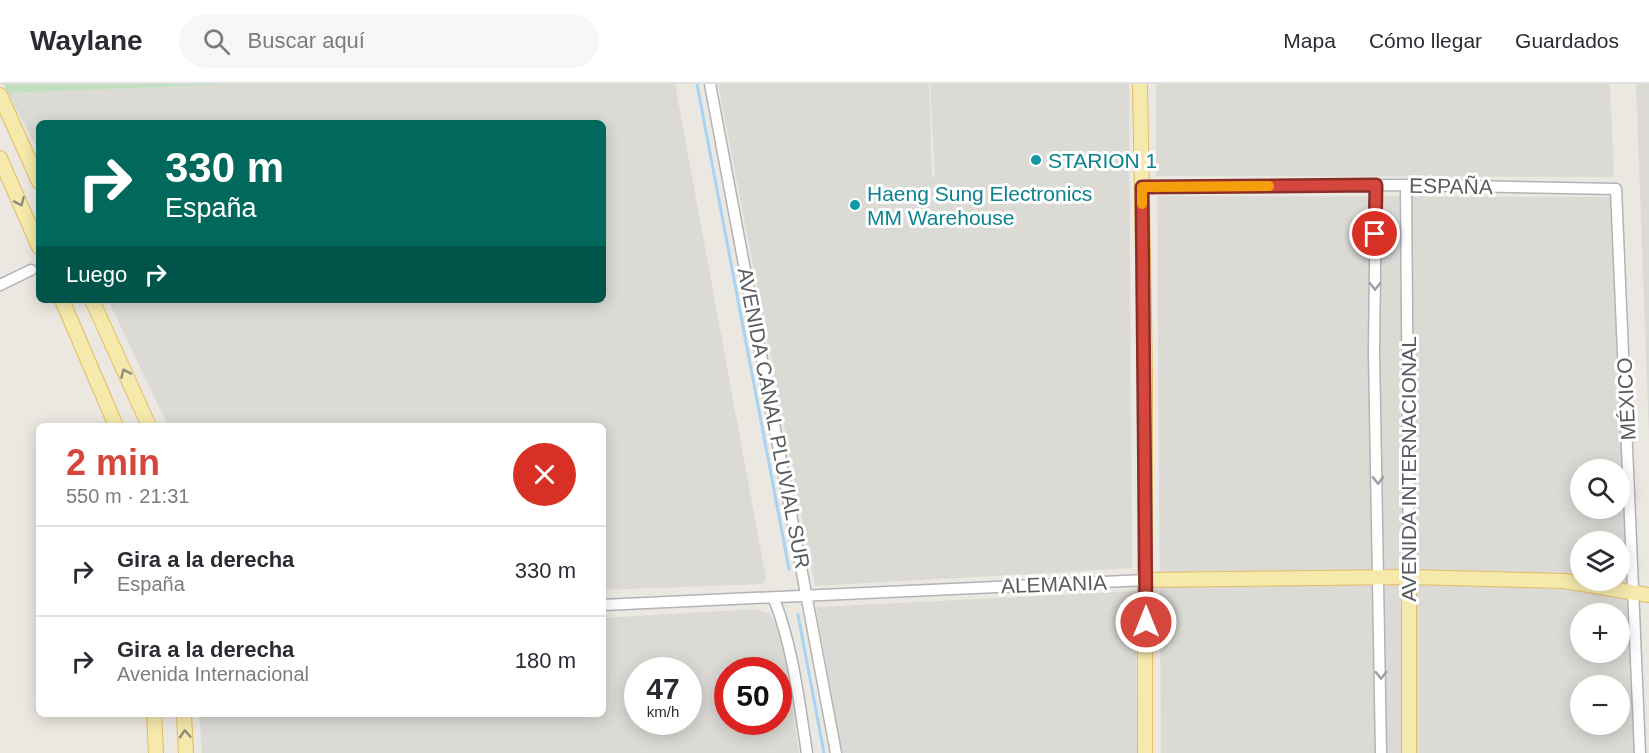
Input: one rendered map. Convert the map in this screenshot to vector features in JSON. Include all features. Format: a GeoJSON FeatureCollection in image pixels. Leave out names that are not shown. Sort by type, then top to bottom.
{"type":"FeatureCollection","features":[{"type":"Feature","properties":{"kind":"main road"},"geometry":{"type":"LineString","coordinates":[[1140,84],[1146,580],[1145,753]]}},
{"type":"Feature","properties":{"kind":"main road"},"geometry":{"type":"LineString","coordinates":[[0,95],[36,175]]}},
{"type":"Feature","properties":{"kind":"main road"},"geometry":{"type":"LineString","coordinates":[[0,158],[36,240]]}},
{"type":"Feature","properties":{"kind":"main road"},"geometry":{"type":"LineString","coordinates":[[63,303],[115,423]]}},
{"type":"Feature","properties":{"kind":"main road"},"geometry":{"type":"LineString","coordinates":[[93,303],[147,423]]}},
{"type":"Feature","properties":{"kind":"main road","name":"ALEMANIA"},"geometry":{"type":"LineString","coordinates":[[1146,580],[1409,577],[1564,581],[1649,595]]}},
{"type":"Feature","properties":{"kind":"main road","name":"AVENIDA INTERNACIONAL"},"geometry":{"type":"LineString","coordinates":[[1409,577],[1409,753]]}},
{"type":"Feature","properties":{"kind":"main road"},"geometry":{"type":"LineString","coordinates":[[154,717],[156,753]]}},
{"type":"Feature","properties":{"kind":"main road"},"geometry":{"type":"LineString","coordinates":[[184,717],[186,753]]}},
{"type":"Feature","properties":{"kind":"street","name":"AVENIDA CANAL PLUVIAL SUR"},"geometry":{"type":"LineString","coordinates":[[710,84],[836,753]]}},
{"type":"Feature","properties":{"kind":"street","name":"ESPAÑA"},"geometry":{"type":"LineString","coordinates":[[1142,187],[1406,184],[1616,189]]}},
{"type":"Feature","properties":{"kind":"street","name":"AVENIDA INTERNACIONAL"},"geometry":{"type":"LineString","coordinates":[[1406,184],[1409,577]]}},
{"type":"Feature","properties":{"kind":"street","name":"AVENIDA INTERNACIONAL"},"geometry":{"type":"LineString","coordinates":[[1376,185],[1374,351],[1380,577],[1381,753]]}},
{"type":"Feature","properties":{"kind":"street","name":"MÉXICO"},"geometry":{"type":"LineString","coordinates":[[1616,189],[1640,753]]}},
{"type":"Feature","properties":{"kind":"street"},"geometry":{"type":"LineString","coordinates":[[1,281],[31,270]]}},
{"type":"Feature","properties":{"kind":"street","name":"ALEMANIA"},"geometry":{"type":"LineString","coordinates":[[606,605],[1146,580]]}},
{"type":"Feature","properties":{"kind":"street"},"geometry":{"type":"LineString","coordinates":[[774,598],[782,619],[793,664],[807,753]]}},
{"type":"Feature","properties":{"kind":"shaded area"},"geometry":{"type":"Polygon","coordinates":[[[238,84],[675,84],[766,579],[762,584],[606,590],[606,423],[167,423],[109,303],[606,303],[606,120],[36,120],[36,147],[8,93],[238,84]]]}},
{"type":"Feature","properties":{"kind":"shaded area"},"geometry":{"type":"Polygon","coordinates":[[[718,84],[929,84],[932,178],[935,177],[930,84],[1129,84],[1132,568],[815,586],[718,84]]]}},
{"type":"Feature","properties":{"kind":"shaded area"},"geometry":{"type":"Polygon","coordinates":[[[1156,84],[1610,84],[1614,177],[1156,176],[1156,84]]]}},
{"type":"Feature","properties":{"kind":"shaded area"},"geometry":{"type":"Polygon","coordinates":[[[1636,84],[1649,84],[1649,438],[1636,84]]]}},
{"type":"Feature","properties":{"kind":"shaded area"},"geometry":{"type":"Polygon","coordinates":[[[1157,196],[1610,197],[1623,459],[1570,459],[1570,519],[1626,519],[1626,531],[1570,531],[1570,591],[1629,591],[1630,603],[1570,603],[1570,663],[1630,663],[1630,609],[1637,753],[1161,753],[1157,196]]]}},
{"type":"Feature","properties":{"kind":"shaded area"},"geometry":{"type":"Polygon","coordinates":[[[1136,591],[1137,753],[842,753],[816,607],[1136,591]]]}},
{"type":"Feature","properties":{"kind":"shaded area"},"geometry":{"type":"Polygon","coordinates":[[[755,609],[770,614],[783,638],[786,657],[714,657],[714,735],[792,735],[792,703],[799,753],[202,753],[199,717],[606,717],[606,618],[755,609]]]}},
{"type":"Feature","properties":{"kind":"green space"},"geometry":{"type":"Polygon","coordinates":[[[3,84],[238,84],[8,93],[3,84]]]}},
{"type":"Feature","properties":{"kind":"waterway"},"geometry":{"type":"LineString","coordinates":[[697,84],[789,569]]}},
{"type":"Feature","properties":{"kind":"waterway"},"geometry":{"type":"LineString","coordinates":[[798,615],[824,753]]}},
{"type":"Feature","properties":{"kind":"slow traffic"},"geometry":{"type":"LineString","coordinates":[[1142,204],[1142,187],[1269,186]]}},
{"type":"Feature","properties":{"kind":"place","name":"STARION 1"},"geometry":{"type":"Point","coordinates":[1036,160]}},
{"type":"Feature","properties":{"kind":"place","name":"Haeng Sung Electronics MM Warehouse"},"geometry":{"type":"Point","coordinates":[855,205]}},
{"type":"Feature","properties":{"kind":"route"},"geometry":{"type":"LineString","coordinates":[[1146,622],[1142,187],[1376,185],[1375,234]]}}]}
